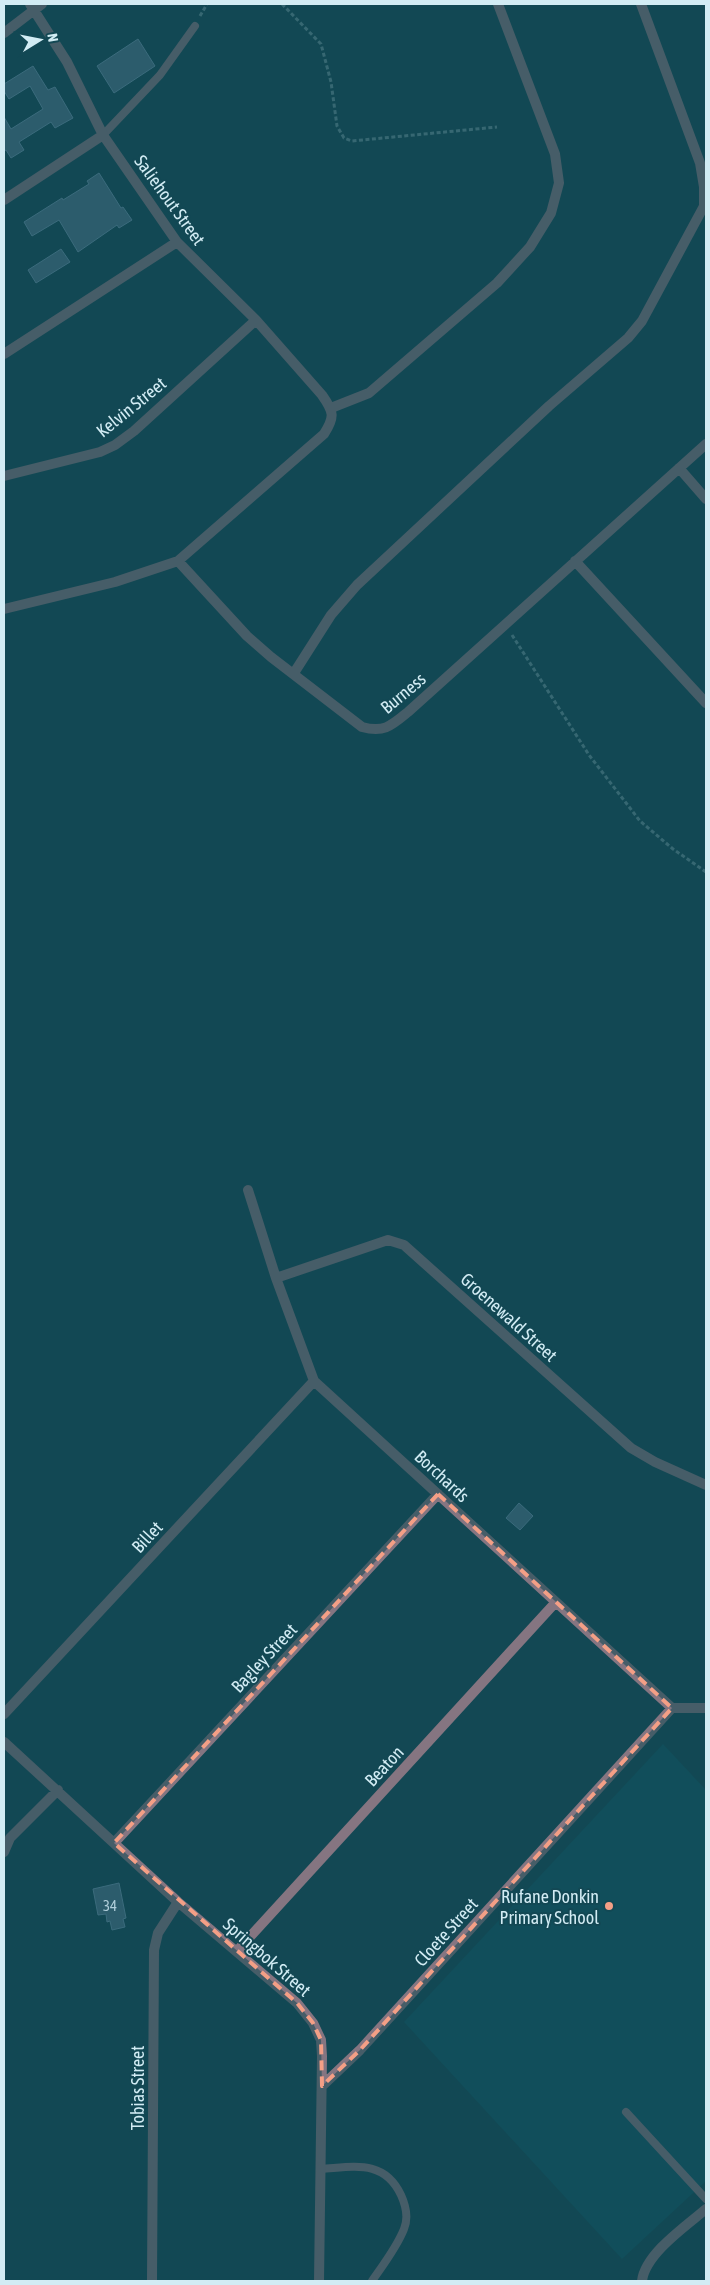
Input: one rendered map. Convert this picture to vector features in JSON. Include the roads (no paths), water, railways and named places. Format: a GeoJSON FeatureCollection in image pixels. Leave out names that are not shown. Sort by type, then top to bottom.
{"type":"FeatureCollection","features":[{"type":"Feature","properties":{"kind":"street"},"geometry":{"type":"LineString","coordinates":[[4,609],[115,582],[178,561],[324,434],[331,423],[332,412],[369,393],[497,283],[530,247],[551,214],[559,183],[555,154],[498,4]]}},
{"type":"Feature","properties":{"kind":"street"},"geometry":{"type":"LineString","coordinates":[[294,673],[331,615],[357,585],[542,413],[628,338],[642,321],[704,206],[704,187],[700,163],[641,4]]}},
{"type":"Feature","properties":{"kind":"street","name":"Saliehout Street"},"geometry":{"type":"LineString","coordinates":[[4,34],[35,6],[67,62],[103,135],[177,242],[256,320],[322,395],[332,412]]}},
{"type":"Feature","properties":{"kind":"street"},"geometry":{"type":"LineString","coordinates":[[4,200],[103,135]]}},
{"type":"Feature","properties":{"kind":"street"},"geometry":{"type":"LineString","coordinates":[[4,354],[177,242]]}},
{"type":"Feature","properties":{"kind":"street","name":"Kelvin Street"},"geometry":{"type":"LineString","coordinates":[[4,476],[100,452],[115,445],[134,431],[256,320]]}},
{"type":"Feature","properties":{"kind":"street","name":"Burness"},"geometry":{"type":"LineString","coordinates":[[178,561],[247,636],[271,657],[362,727],[383,730],[394,724],[408,712],[706,444]]}},
{"type":"Feature","properties":{"kind":"street"},"geometry":{"type":"LineString","coordinates":[[679,468],[706,499]]}},
{"type":"Feature","properties":{"kind":"street"},"geometry":{"type":"LineString","coordinates":[[575,561],[706,703]]}},
{"type":"Feature","properties":{"kind":"street","name":"Borchards"},"geometry":{"type":"LineString","coordinates":[[248,1190],[276,1278],[314,1381],[672,1708]]}},
{"type":"Feature","properties":{"kind":"street","name":"Groenewald Street"},"geometry":{"type":"LineString","coordinates":[[276,1278],[388,1240],[404,1245],[631,1448],[655,1462],[706,1485]]}},
{"type":"Feature","properties":{"kind":"street","name":"Billet"},"geometry":{"type":"LineString","coordinates":[[4,1714],[314,1381]]}},
{"type":"Feature","properties":{"kind":"street","name":"Bagley Street"},"geometry":{"type":"LineString","coordinates":[[114,1843],[438,1494]]}},
{"type":"Feature","properties":{"kind":"street","name":"Beaton"},"geometry":{"type":"LineString","coordinates":[[237,1950],[555,1603]]}},
{"type":"Feature","properties":{"kind":"street"},"geometry":{"type":"LineString","coordinates":[[672,1708],[706,1708]]}},
{"type":"Feature","properties":{"kind":"street","name":"Cloete Street"},"geometry":{"type":"LineString","coordinates":[[322,2086],[360,2050],[672,1708]]}},
{"type":"Feature","properties":{"kind":"street","name":"Springbok Street"},"geometry":{"type":"LineString","coordinates":[[4,1742],[178,1902],[237,1950],[296,2003],[313,2022],[321,2040],[319,2281]]}},
{"type":"Feature","properties":{"kind":"street"},"geometry":{"type":"LineString","coordinates":[[4,1852],[10,1838],[58,1790]]}},
{"type":"Feature","properties":{"kind":"street","name":"Tobias Street"},"geometry":{"type":"LineString","coordinates":[[152,2281],[154,1950],[158,1933],[178,1902]]}},
{"type":"Feature","properties":{"kind":"street"},"geometry":{"type":"LineString","coordinates":[[642,2281],[644,2269],[652,2257],[706,2209]]}},
{"type":"Feature","properties":{"kind":"lane"},"geometry":{"type":"LineString","coordinates":[[103,135],[160,75],[195,26]]}},
{"type":"Feature","properties":{"kind":"lane"},"geometry":{"type":"LineString","coordinates":[[626,2112],[706,2198]]}},
{"type":"Feature","properties":{"kind":"lane"},"geometry":{"type":"LineString","coordinates":[[321,2168],[365,2166],[384,2173],[397,2185],[407,2215],[404,2228],[372,2281]]}},
{"type":"Feature","properties":{"kind":"place","name":"Rufane Donkin Primary School"},"geometry":{"type":"Point","coordinates":[609,1906]}}]}
